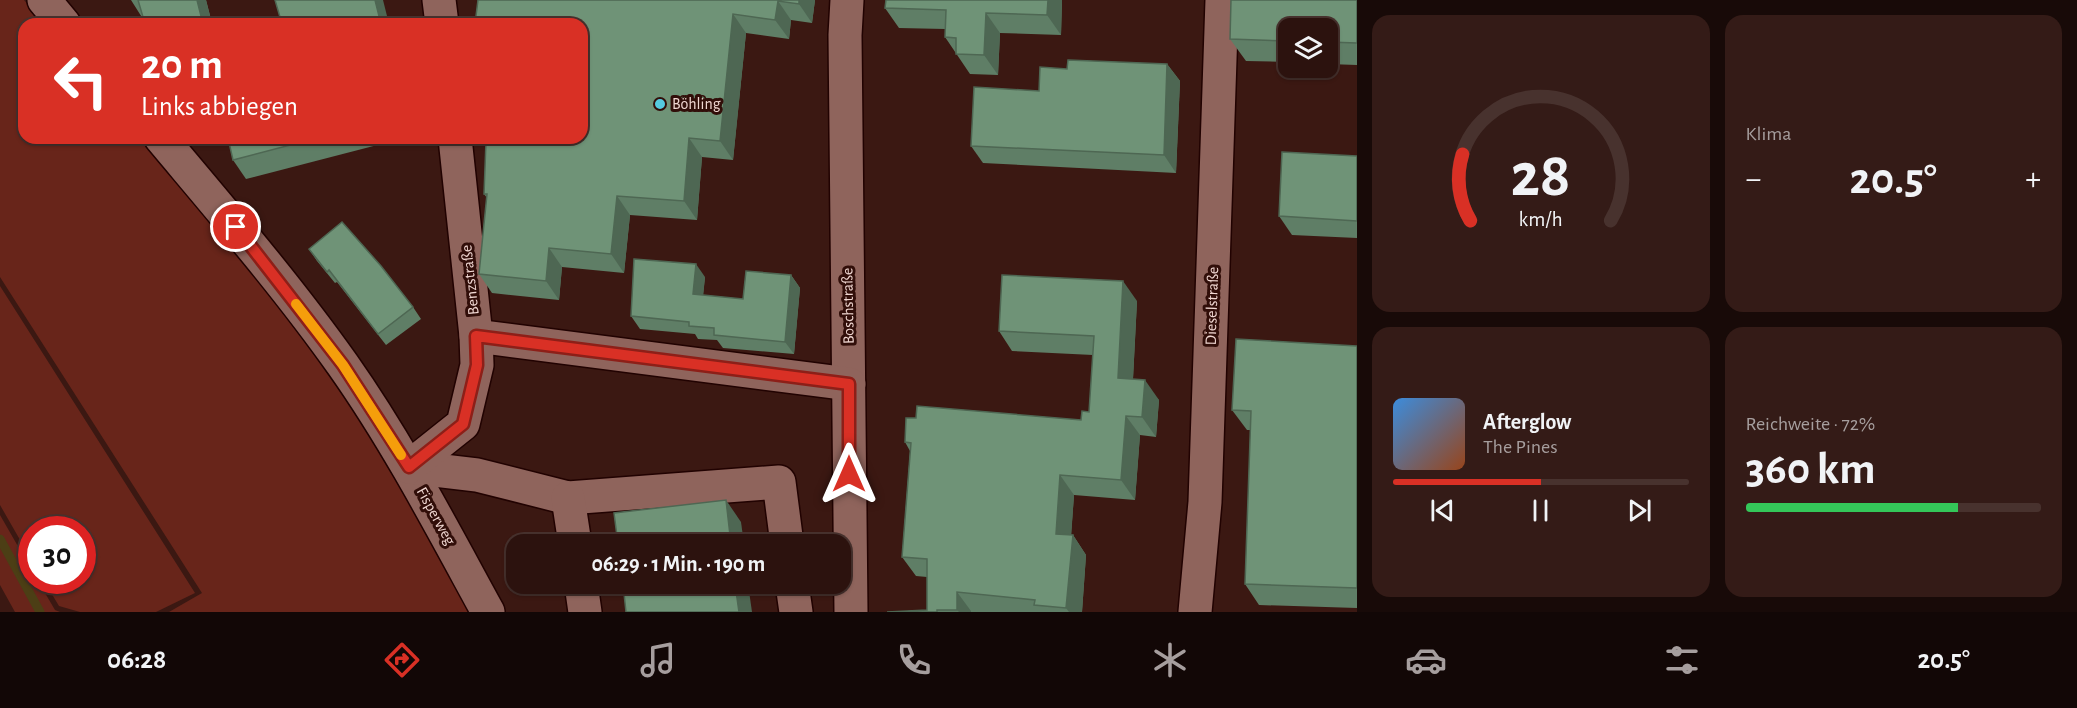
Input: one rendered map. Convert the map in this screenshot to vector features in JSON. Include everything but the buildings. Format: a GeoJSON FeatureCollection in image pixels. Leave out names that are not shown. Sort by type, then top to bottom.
{"type":"FeatureCollection","features":[{"type":"Feature","properties":{"kind":"street"},"geometry":{"type":"LineString","coordinates":[[44,0],[59,18]]}},
{"type":"Feature","properties":{"kind":"street"},"geometry":{"type":"LineString","coordinates":[[439,0],[441,18]]}},
{"type":"Feature","properties":{"kind":"street","name":"Boschstraße"},"geometry":{"type":"LineString","coordinates":[[847,0],[845,35],[849,384],[848,534]]}},
{"type":"Feature","properties":{"kind":"street","name":"Dieselstraße"},"geometry":{"type":"LineString","coordinates":[[1195,612],[1206,502],[1222,0]]}},
{"type":"Feature","properties":{"kind":"street","name":"Fisperweg"},"geometry":{"type":"LineString","coordinates":[[166,144],[251,245],[343,365],[409,467],[488,612]]}},
{"type":"Feature","properties":{"kind":"street","name":"Benzstraße"},"geometry":{"type":"LineString","coordinates":[[409,467],[463,424],[477,365],[456,144]]}},
{"type":"Feature","properties":{"kind":"street"},"geometry":{"type":"LineString","coordinates":[[476,336],[849,384]]}},
{"type":"Feature","properties":{"kind":"street"},"geometry":{"type":"LineString","coordinates":[[409,467],[477,475],[568,498],[779,482],[786,534]]}},
{"type":"Feature","properties":{"kind":"street"},"geometry":{"type":"LineString","coordinates":[[568,498],[573,534]]}},
{"type":"Feature","properties":{"kind":"street"},"geometry":{"type":"LineString","coordinates":[[582,594],[585,612]]}},
{"type":"Feature","properties":{"kind":"street"},"geometry":{"type":"LineString","coordinates":[[793,594],[796,612]]}},
{"type":"Feature","properties":{"kind":"shaded area"},"geometry":{"type":"Polygon","coordinates":[[[0,0],[24,0],[39,18],[18,18],[18,144],[147,144],[243,257],[357,415],[473,612],[169,612],[202,593],[0,277],[0,0]]]}},
{"type":"Feature","properties":{"kind":"shaded area"},"geometry":{"type":"Polygon","coordinates":[[[0,286],[195,593],[156,612],[80,612],[59,606],[52,594],[96,594],[96,516],[18,516],[18,536],[0,505],[0,286]]]}},
{"type":"Feature","properties":{"kind":"shaded area"},"geometry":{"type":"Polygon","coordinates":[[[0,515],[18,546],[18,594],[46,594],[55,610],[60,612],[15,612],[0,585],[0,515]]]}},
{"type":"Feature","properties":{"kind":"waterway"},"geometry":{"type":"LineString","coordinates":[[0,539],[40,612]]}},
{"type":"Feature","properties":{"kind":"slow traffic"},"geometry":{"type":"LineString","coordinates":[[296,304],[343,365],[401,455]]}},
{"type":"Feature","properties":{"kind":"place","name":"Böhling"},"geometry":{"type":"Point","coordinates":[660,104]}},
{"type":"Feature","properties":{"kind":"route"},"geometry":{"type":"LineString","coordinates":[[236,227],[343,365],[409,467],[463,424],[477,365],[476,336],[849,384],[849,474]]}}]}
